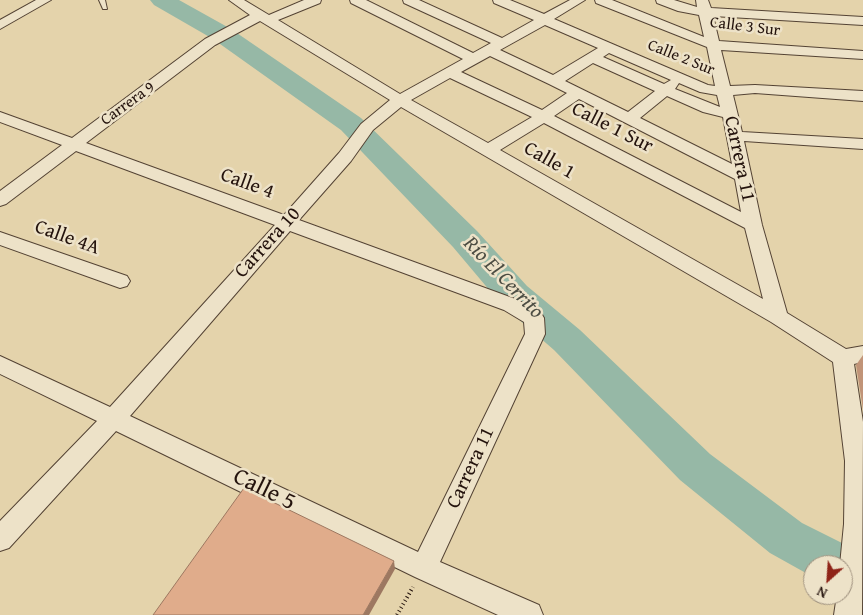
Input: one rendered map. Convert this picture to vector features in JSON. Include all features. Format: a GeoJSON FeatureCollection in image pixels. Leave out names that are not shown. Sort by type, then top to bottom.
{"type":"FeatureCollection","features":[{"type":"Feature","properties":{"kind":"street"},"geometry":{"type":"LineString","coordinates":[[0,25],[45,0]]}},
{"type":"Feature","properties":{"kind":"street","name":"Calle 1"},"geometry":{"type":"LineString","coordinates":[[235,0],[400,100],[778,317],[853,356]]}},
{"type":"Feature","properties":{"kind":"street","name":"Carrera 9"},"geometry":{"type":"LineString","coordinates":[[0,200],[210,42],[230,31],[315,0]]}},
{"type":"Feature","properties":{"kind":"street"},"geometry":{"type":"LineString","coordinates":[[357,0],[474,59]]}},
{"type":"Feature","properties":{"kind":"street","name":"Calle 1 Sur"},"geometry":{"type":"LineString","coordinates":[[409,0],[438,14],[578,93],[744,177]]}},
{"type":"Feature","properties":{"kind":"street","name":"Calle 2 Sur"},"geometry":{"type":"LineString","coordinates":[[499,0],[705,89],[724,91],[755,89],[863,96]]}},
{"type":"Feature","properties":{"kind":"street","name":"Carrera 10"},"geometry":{"type":"LineString","coordinates":[[0,539],[114,418],[345,157],[368,127],[400,100],[579,0]]}},
{"type":"Feature","properties":{"kind":"street","name":"Calle 3 Sur"},"geometry":{"type":"LineString","coordinates":[[601,0],[713,45],[863,55]]}},
{"type":"Feature","properties":{"kind":"street"},"geometry":{"type":"LineString","coordinates":[[662,0],[683,8],[704,6],[863,21]]}},
{"type":"Feature","properties":{"kind":"street","name":"Carrera 11"},"geometry":{"type":"LineString","coordinates":[[704,6],[735,136],[753,225],[778,317]]}},
{"type":"Feature","properties":{"kind":"street"},"geometry":{"type":"LineString","coordinates":[[412,28],[438,14]]}},
{"type":"Feature","properties":{"kind":"street"},"geometry":{"type":"LineString","coordinates":[[554,80],[608,47]]}},
{"type":"Feature","properties":{"kind":"street"},"geometry":{"type":"LineString","coordinates":[[592,58],[708,109],[730,114]]}},
{"type":"Feature","properties":{"kind":"street","name":"Calle 1 Sur"},"geometry":{"type":"LineString","coordinates":[[450,72],[543,116],[753,225]]}},
{"type":"Feature","properties":{"kind":"street"},"geometry":{"type":"LineString","coordinates":[[630,119],[679,78]]}},
{"type":"Feature","properties":{"kind":"street"},"geometry":{"type":"LineString","coordinates":[[488,150],[578,93]]}},
{"type":"Feature","properties":{"kind":"street","name":"Calle 4"},"geometry":{"type":"LineString","coordinates":[[0,117],[511,305],[534,318]]}},
{"type":"Feature","properties":{"kind":"street"},"geometry":{"type":"LineString","coordinates":[[735,136],[863,144]]}},
{"type":"Feature","properties":{"kind":"street","name":"Calle 4A"},"geometry":{"type":"LineString","coordinates":[[0,238],[120,281]]}},
{"type":"Feature","properties":{"kind":"street","name":"Carrera 11"},"geometry":{"type":"LineString","coordinates":[[424,568],[535,334],[534,318]]}},
{"type":"Feature","properties":{"kind":"street"},"geometry":{"type":"LineString","coordinates":[[848,614],[857,524],[853,356]]}},
{"type":"Feature","properties":{"kind":"street","name":"Calle 5"},"geometry":{"type":"LineString","coordinates":[[0,364],[424,568],[529,615]]}},
{"type":"Feature","properties":{"kind":"lane"},"geometry":{"type":"LineString","coordinates":[[102,0],[105,8]]}},
{"type":"Feature","properties":{"kind":"path"},"geometry":{"type":"LineString","coordinates":[[397,615],[424,568]]}},
{"type":"Feature","properties":{"kind":"building"},"geometry":{"type":"Polygon","coordinates":[[[244,488],[394,561],[363,615],[153,615],[244,488]]]}},
{"type":"Feature","properties":{"kind":"waterway","name":"Río El Cerrito"},"geometry":{"type":"LineString","coordinates":[[162,0],[222,34],[351,124],[465,239],[514,295],[567,340],[695,467],[786,538],[818,555]]}}]}
